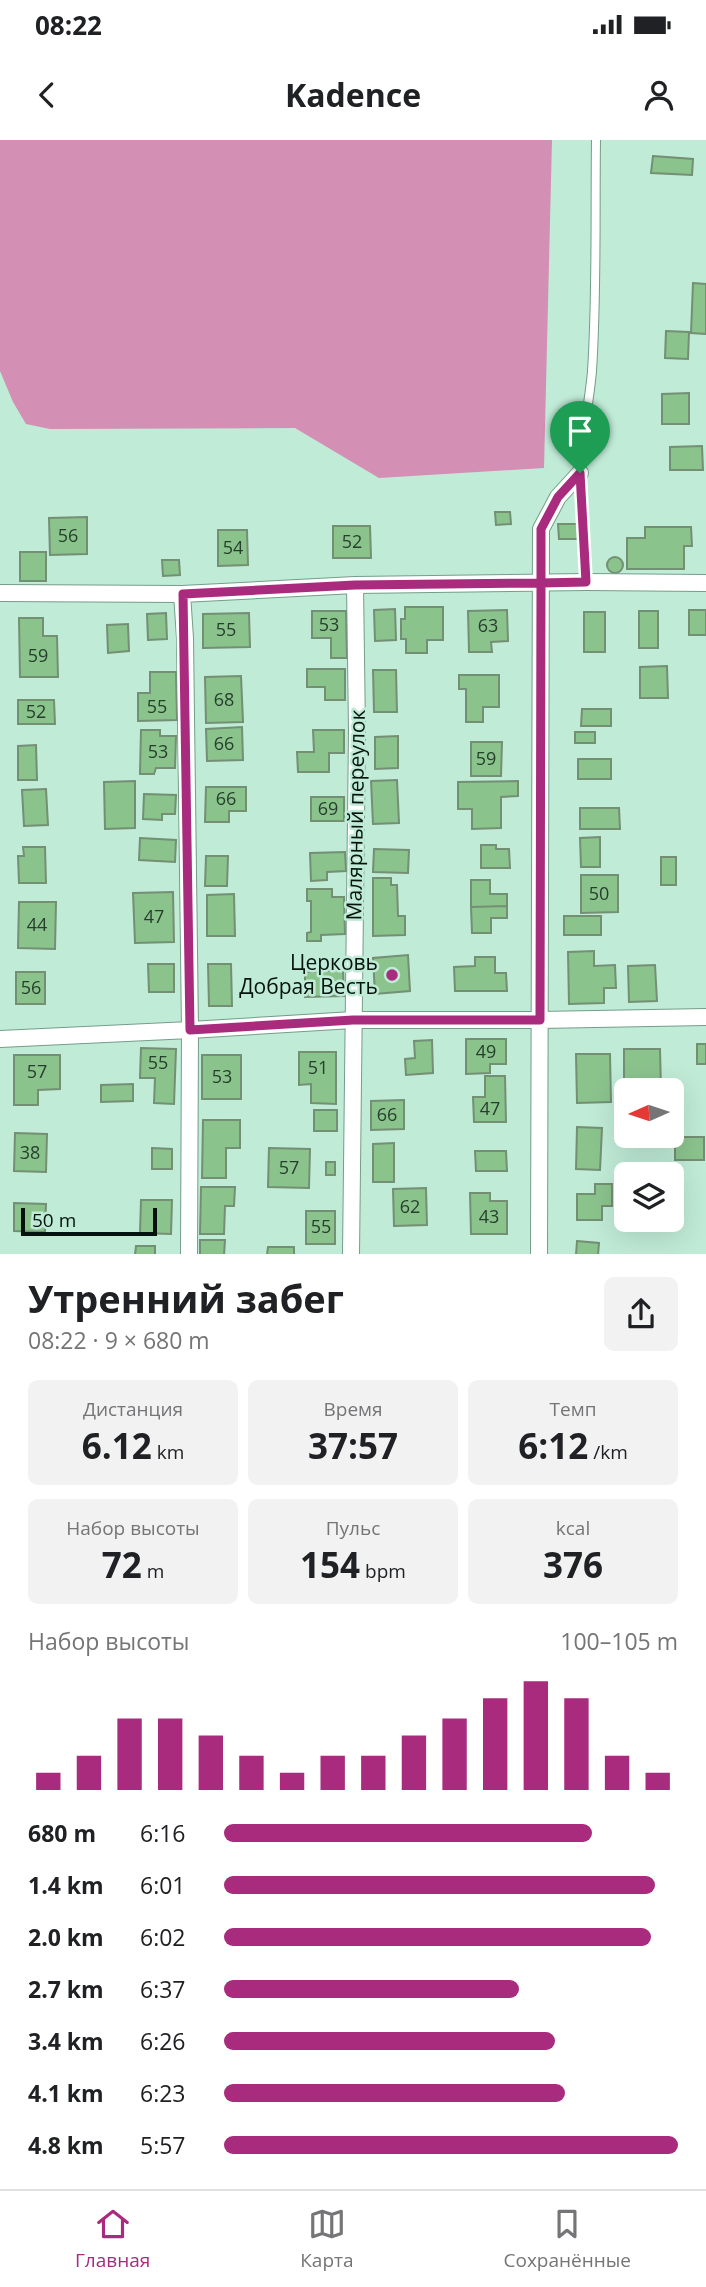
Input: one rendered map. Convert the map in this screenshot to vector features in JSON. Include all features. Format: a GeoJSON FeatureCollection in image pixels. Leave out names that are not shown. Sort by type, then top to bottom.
{"type":"FeatureCollection","features":[{"type":"Feature","properties":{"kind":"street"},"geometry":{"type":"LineString","coordinates":[[539,1254],[541,529],[558,497],[580,473]]}},
{"type":"Feature","properties":{"kind":"street"},"geometry":{"type":"LineString","coordinates":[[0,593],[183,594],[355,585],[706,583]]}},
{"type":"Feature","properties":{"kind":"street","name":"Малярный переулок"},"geometry":{"type":"LineString","coordinates":[[351,1254],[357,730],[355,585]]}},
{"type":"Feature","properties":{"kind":"street"},"geometry":{"type":"LineString","coordinates":[[183,594],[190,1030],[189,1254]]}},
{"type":"Feature","properties":{"kind":"street"},"geometry":{"type":"LineString","coordinates":[[0,1039],[353,1020],[706,1017]]}},
{"type":"Feature","properties":{"kind":"lane"},"geometry":{"type":"LineString","coordinates":[[586,582],[580,473],[589,412],[594,324],[596,140]]}},
{"type":"Feature","properties":{"kind":"shaded area"},"geometry":{"type":"Polygon","coordinates":[[[0,140],[552,140],[544,468],[379,478],[295,428],[50,429],[26,424],[0,371],[0,140]]]}},
{"type":"Feature","properties":{"kind":"building"},"geometry":{"type":"Polygon","coordinates":[[[653,156],[693,159],[692,175],[651,173],[653,156]]]}},
{"type":"Feature","properties":{"kind":"building"},"geometry":{"type":"Polygon","coordinates":[[[693,283],[706,284],[706,334],[691,333],[693,283]]]}},
{"type":"Feature","properties":{"kind":"building"},"geometry":{"type":"Polygon","coordinates":[[[666,331],[689,332],[688,359],[665,358],[666,331]]]}},
{"type":"Feature","properties":{"kind":"building"},"geometry":{"type":"Polygon","coordinates":[[[689,393],[689,424],[662,424],[662,394],[689,393]]]}},
{"type":"Feature","properties":{"kind":"building"},"geometry":{"type":"Polygon","coordinates":[[[702,446],[703,470],[670,470],[670,447],[702,446]]]}},
{"type":"Feature","properties":{"kind":"building"},"geometry":{"type":"Polygon","coordinates":[[[495,512],[510,512],[511,524],[496,525],[495,512]]]}},
{"type":"Feature","properties":{"kind":"building"},"geometry":{"type":"Polygon","coordinates":[[[87,517],[87,554],[50,555],[49,518],[87,517]]]}},
{"type":"Feature","properties":{"kind":"building"},"geometry":{"type":"Polygon","coordinates":[[[558,524],[579,524],[579,539],[559,539],[558,524]]]}},
{"type":"Feature","properties":{"kind":"building"},"geometry":{"type":"Polygon","coordinates":[[[333,526],[370,526],[371,558],[333,558],[333,526]]]}},
{"type":"Feature","properties":{"kind":"building"},"geometry":{"type":"Polygon","coordinates":[[[645,527],[691,527],[692,546],[684,546],[684,569],[627,569],[627,538],[645,538],[645,527]]]}},
{"type":"Feature","properties":{"kind":"building"},"geometry":{"type":"Polygon","coordinates":[[[218,530],[247,530],[248,565],[218,566],[218,530]]]}},
{"type":"Feature","properties":{"kind":"building"},"geometry":{"type":"Polygon","coordinates":[[[20,552],[46,552],[46,581],[20,581],[20,552]]]}},
{"type":"Feature","properties":{"kind":"building"},"geometry":{"type":"Polygon","coordinates":[[[612,557],[618,557],[623,565],[621,571],[612,573],[607,568],[607,562],[612,557]]]}},
{"type":"Feature","properties":{"kind":"building"},"geometry":{"type":"Polygon","coordinates":[[[162,560],[179,560],[180,575],[163,576],[162,560]]]}},
{"type":"Feature","properties":{"kind":"building"},"geometry":{"type":"Polygon","coordinates":[[[405,607],[443,607],[443,640],[427,640],[427,653],[406,653],[406,639],[401,639],[401,619],[405,619],[405,607]]]}},
{"type":"Feature","properties":{"kind":"building"},"geometry":{"type":"Polygon","coordinates":[[[395,609],[396,640],[375,641],[374,610],[395,609]]]}},
{"type":"Feature","properties":{"kind":"building"},"geometry":{"type":"Polygon","coordinates":[[[507,610],[508,641],[491,642],[492,652],[469,652],[468,611],[507,610]]]}},
{"type":"Feature","properties":{"kind":"building"},"geometry":{"type":"Polygon","coordinates":[[[689,610],[706,610],[706,635],[689,635],[689,610]]]}},
{"type":"Feature","properties":{"kind":"building"},"geometry":{"type":"Polygon","coordinates":[[[312,611],[346,611],[347,658],[331,658],[331,638],[312,638],[312,611]]]}},
{"type":"Feature","properties":{"kind":"building"},"geometry":{"type":"Polygon","coordinates":[[[639,611],[658,611],[658,648],[639,648],[639,611]]]}},
{"type":"Feature","properties":{"kind":"building"},"geometry":{"type":"Polygon","coordinates":[[[584,612],[605,612],[605,652],[584,652],[584,612]]]}},
{"type":"Feature","properties":{"kind":"building"},"geometry":{"type":"Polygon","coordinates":[[[166,613],[167,639],[148,640],[147,614],[166,613]]]}},
{"type":"Feature","properties":{"kind":"building"},"geometry":{"type":"Polygon","coordinates":[[[249,613],[250,647],[203,648],[203,614],[249,613]]]}},
{"type":"Feature","properties":{"kind":"building"},"geometry":{"type":"Polygon","coordinates":[[[19,618],[43,618],[43,636],[57,636],[58,677],[20,677],[19,618]]]}},
{"type":"Feature","properties":{"kind":"building"},"geometry":{"type":"Polygon","coordinates":[[[128,624],[129,651],[108,653],[107,625],[128,624]]]}},
{"type":"Feature","properties":{"kind":"building"},"geometry":{"type":"Polygon","coordinates":[[[667,666],[668,698],[640,698],[640,667],[667,666]]]}},
{"type":"Feature","properties":{"kind":"building"},"geometry":{"type":"Polygon","coordinates":[[[307,669],[345,669],[345,700],[325,700],[325,687],[307,687],[307,669]]]}},
{"type":"Feature","properties":{"kind":"building"},"geometry":{"type":"Polygon","coordinates":[[[373,670],[396,670],[397,712],[374,712],[373,670]]]}},
{"type":"Feature","properties":{"kind":"building"},"geometry":{"type":"Polygon","coordinates":[[[150,672],[176,672],[177,720],[138,721],[138,693],[150,693],[150,672]]]}},
{"type":"Feature","properties":{"kind":"building"},"geometry":{"type":"Polygon","coordinates":[[[459,675],[499,675],[499,707],[483,707],[483,722],[466,722],[466,689],[459,689],[459,675]]]}},
{"type":"Feature","properties":{"kind":"building"},"geometry":{"type":"Polygon","coordinates":[[[241,676],[243,722],[206,723],[205,677],[241,676]]]}},
{"type":"Feature","properties":{"kind":"building"},"geometry":{"type":"Polygon","coordinates":[[[18,700],[54,700],[55,724],[18,724],[18,700]]]}},
{"type":"Feature","properties":{"kind":"building"},"geometry":{"type":"Polygon","coordinates":[[[582,709],[611,709],[611,726],[581,726],[582,709]]]}},
{"type":"Feature","properties":{"kind":"building"},"geometry":{"type":"Polygon","coordinates":[[[242,727],[243,760],[207,761],[206,729],[242,727]]]}},
{"type":"Feature","properties":{"kind":"building"},"geometry":{"type":"Polygon","coordinates":[[[141,730],[160,730],[160,736],[176,736],[175,768],[156,768],[154,774],[140,774],[141,730]]]}},
{"type":"Feature","properties":{"kind":"building"},"geometry":{"type":"Polygon","coordinates":[[[313,730],[344,730],[344,753],[329,753],[329,772],[298,772],[297,752],[314,752],[313,730]]]}},
{"type":"Feature","properties":{"kind":"building"},"geometry":{"type":"Polygon","coordinates":[[[575,732],[595,732],[595,743],[575,743],[575,732]]]}},
{"type":"Feature","properties":{"kind":"building"},"geometry":{"type":"Polygon","coordinates":[[[398,736],[398,768],[375,769],[375,737],[398,736]]]}},
{"type":"Feature","properties":{"kind":"building"},"geometry":{"type":"Polygon","coordinates":[[[471,742],[502,742],[501,776],[471,776],[471,742]]]}},
{"type":"Feature","properties":{"kind":"building"},"geometry":{"type":"Polygon","coordinates":[[[36,745],[37,780],[18,780],[18,746],[36,745]]]}},
{"type":"Feature","properties":{"kind":"building"},"geometry":{"type":"Polygon","coordinates":[[[578,759],[611,759],[611,779],[578,779],[578,759]]]}},
{"type":"Feature","properties":{"kind":"building"},"geometry":{"type":"Polygon","coordinates":[[[397,780],[399,823],[373,824],[371,781],[397,780]]]}},
{"type":"Feature","properties":{"kind":"building"},"geometry":{"type":"Polygon","coordinates":[[[135,781],[135,828],[105,829],[104,782],[135,781]]]}},
{"type":"Feature","properties":{"kind":"building"},"geometry":{"type":"Polygon","coordinates":[[[518,781],[518,796],[501,797],[501,828],[472,829],[472,809],[458,809],[458,782],[518,781]]]}},
{"type":"Feature","properties":{"kind":"building"},"geometry":{"type":"Polygon","coordinates":[[[206,787],[246,787],[246,811],[229,811],[229,822],[205,822],[206,787]]]}},
{"type":"Feature","properties":{"kind":"building"},"geometry":{"type":"Polygon","coordinates":[[[46,789],[48,825],[24,826],[22,790],[46,789]]]}},
{"type":"Feature","properties":{"kind":"building"},"geometry":{"type":"Polygon","coordinates":[[[144,794],[176,795],[175,814],[162,814],[162,820],[143,819],[144,794]]]}},
{"type":"Feature","properties":{"kind":"building"},"geometry":{"type":"Polygon","coordinates":[[[311,797],[344,797],[344,821],[311,821],[311,797]]]}},
{"type":"Feature","properties":{"kind":"building"},"geometry":{"type":"Polygon","coordinates":[[[580,808],[619,808],[620,829],[580,829],[580,808]]]}},
{"type":"Feature","properties":{"kind":"building"},"geometry":{"type":"Polygon","coordinates":[[[600,837],[600,867],[581,867],[580,838],[600,837]]]}},
{"type":"Feature","properties":{"kind":"building"},"geometry":{"type":"Polygon","coordinates":[[[140,838],[176,840],[175,862],[139,860],[140,838]]]}},
{"type":"Feature","properties":{"kind":"building"},"geometry":{"type":"Polygon","coordinates":[[[481,845],[496,845],[496,849],[509,849],[510,868],[481,868],[481,845]]]}},
{"type":"Feature","properties":{"kind":"building"},"geometry":{"type":"Polygon","coordinates":[[[23,847],[45,847],[46,883],[19,883],[18,856],[24,856],[23,847]]]}},
{"type":"Feature","properties":{"kind":"building"},"geometry":{"type":"Polygon","coordinates":[[[374,849],[409,850],[408,873],[373,872],[374,849]]]}},
{"type":"Feature","properties":{"kind":"building"},"geometry":{"type":"Polygon","coordinates":[[[345,852],[346,871],[327,872],[327,880],[311,881],[310,853],[345,852]]]}},
{"type":"Feature","properties":{"kind":"building"},"geometry":{"type":"Polygon","coordinates":[[[206,856],[228,856],[227,886],[205,886],[206,856]]]}},
{"type":"Feature","properties":{"kind":"building"},"geometry":{"type":"Polygon","coordinates":[[[661,857],[676,857],[676,885],[661,885],[661,857]]]}},
{"type":"Feature","properties":{"kind":"building"},"geometry":{"type":"Polygon","coordinates":[[[581,875],[618,875],[618,912],[581,913],[581,875]]]}},
{"type":"Feature","properties":{"kind":"building"},"geometry":{"type":"Polygon","coordinates":[[[373,878],[391,878],[391,885],[397,885],[398,916],[405,916],[405,935],[373,936],[373,878]]]}},
{"type":"Feature","properties":{"kind":"building"},"geometry":{"type":"Polygon","coordinates":[[[471,880],[490,880],[490,894],[507,894],[507,906],[471,907],[471,880]]]}},
{"type":"Feature","properties":{"kind":"building"},"geometry":{"type":"Polygon","coordinates":[[[307,889],[332,889],[332,897],[344,897],[345,934],[321,935],[321,941],[307,941],[307,933],[311,932],[311,901],[307,901],[307,889]]]}},
{"type":"Feature","properties":{"kind":"building"},"geometry":{"type":"Polygon","coordinates":[[[173,892],[174,942],[135,943],[133,893],[173,892]]]}},
{"type":"Feature","properties":{"kind":"building"},"geometry":{"type":"Polygon","coordinates":[[[234,894],[235,936],[207,936],[207,895],[234,894]]]}},
{"type":"Feature","properties":{"kind":"building"},"geometry":{"type":"Polygon","coordinates":[[[19,902],[56,902],[55,949],[18,948],[19,902]]]}},
{"type":"Feature","properties":{"kind":"building"},"geometry":{"type":"Polygon","coordinates":[[[507,906],[507,918],[491,918],[491,933],[472,933],[471,907],[507,906]]]}},
{"type":"Feature","properties":{"kind":"building"},"geometry":{"type":"Polygon","coordinates":[[[564,916],[601,916],[601,935],[564,935],[564,916]]]}},
{"type":"Feature","properties":{"kind":"building"},"geometry":{"type":"Polygon","coordinates":[[[594,951],[594,966],[615,965],[616,988],[604,988],[604,1003],[569,1004],[568,952],[594,951]]]}},
{"type":"Feature","properties":{"kind":"building","name":"Церковь Добрая Весть"},"geometry":{"type":"Polygon","coordinates":[[[408,955],[410,991],[375,994],[373,958],[408,955]]]}},
{"type":"Feature","properties":{"kind":"building"},"geometry":{"type":"Polygon","coordinates":[[[475,957],[495,957],[495,973],[506,973],[507,991],[455,991],[454,967],[475,966],[475,957]]]}},
{"type":"Feature","properties":{"kind":"building"},"geometry":{"type":"Polygon","coordinates":[[[148,964],[174,964],[174,992],[149,992],[148,964]]]}},
{"type":"Feature","properties":{"kind":"building"},"geometry":{"type":"Polygon","coordinates":[[[208,964],[231,964],[232,1006],[209,1006],[208,964]]]}},
{"type":"Feature","properties":{"kind":"building"},"geometry":{"type":"Polygon","coordinates":[[[655,965],[657,1001],[629,1002],[628,966],[655,965]]]}},
{"type":"Feature","properties":{"kind":"building"},"geometry":{"type":"Polygon","coordinates":[[[329,967],[343,967],[344,996],[305,997],[305,972],[329,971],[329,967]]]}},
{"type":"Feature","properties":{"kind":"building"},"geometry":{"type":"Polygon","coordinates":[[[16,972],[45,972],[45,1004],[16,1004],[16,972]]]}},
{"type":"Feature","properties":{"kind":"building"},"geometry":{"type":"Polygon","coordinates":[[[466,1039],[506,1039],[506,1064],[490,1064],[490,1073],[466,1074],[466,1039]]]}},
{"type":"Feature","properties":{"kind":"building"},"geometry":{"type":"Polygon","coordinates":[[[432,1040],[433,1073],[406,1075],[405,1059],[415,1058],[414,1041],[432,1040]]]}},
{"type":"Feature","properties":{"kind":"building"},"geometry":{"type":"Polygon","coordinates":[[[697,1044],[706,1044],[706,1064],[697,1064],[697,1044]]]}},
{"type":"Feature","properties":{"kind":"building"},"geometry":{"type":"Polygon","coordinates":[[[141,1048],[176,1049],[174,1104],[154,1103],[155,1078],[140,1078],[141,1048]]]}},
{"type":"Feature","properties":{"kind":"building"},"geometry":{"type":"Polygon","coordinates":[[[624,1049],[660,1049],[661,1078],[624,1078],[624,1049]]]}},
{"type":"Feature","properties":{"kind":"building"},"geometry":{"type":"Polygon","coordinates":[[[299,1052],[336,1052],[336,1104],[311,1103],[311,1084],[299,1085],[299,1052]]]}},
{"type":"Feature","properties":{"kind":"building"},"geometry":{"type":"Polygon","coordinates":[[[576,1054],[610,1054],[611,1102],[577,1103],[576,1054]]]}},
{"type":"Feature","properties":{"kind":"building"},"geometry":{"type":"Polygon","coordinates":[[[14,1055],[60,1055],[60,1089],[38,1090],[38,1105],[14,1105],[14,1055]]]}},
{"type":"Feature","properties":{"kind":"building"},"geometry":{"type":"Polygon","coordinates":[[[202,1055],[241,1055],[241,1099],[202,1099],[202,1055]]]}},
{"type":"Feature","properties":{"kind":"building"},"geometry":{"type":"Polygon","coordinates":[[[485,1076],[505,1076],[506,1122],[474,1122],[473,1097],[485,1097],[485,1076]]]}},
{"type":"Feature","properties":{"kind":"building"},"geometry":{"type":"Polygon","coordinates":[[[133,1084],[133,1101],[101,1102],[101,1085],[133,1084]]]}},
{"type":"Feature","properties":{"kind":"building"},"geometry":{"type":"Polygon","coordinates":[[[404,1100],[404,1129],[371,1130],[371,1101],[404,1100]]]}},
{"type":"Feature","properties":{"kind":"building"},"geometry":{"type":"Polygon","coordinates":[[[314,1110],[337,1110],[337,1131],[314,1131],[314,1110]]]}},
{"type":"Feature","properties":{"kind":"building"},"geometry":{"type":"Polygon","coordinates":[[[203,1120],[240,1120],[240,1148],[226,1148],[226,1178],[202,1178],[203,1120]]]}},
{"type":"Feature","properties":{"kind":"building"},"geometry":{"type":"Polygon","coordinates":[[[577,1127],[602,1128],[600,1170],[576,1169],[577,1127]]]}},
{"type":"Feature","properties":{"kind":"building"},"geometry":{"type":"Polygon","coordinates":[[[15,1133],[47,1134],[46,1172],[14,1171],[15,1133]]]}},
{"type":"Feature","properties":{"kind":"building"},"geometry":{"type":"Polygon","coordinates":[[[684,1137],[704,1137],[704,1160],[675,1160],[675,1148],[684,1148],[684,1137]]]}},
{"type":"Feature","properties":{"kind":"building"},"geometry":{"type":"Polygon","coordinates":[[[394,1143],[394,1182],[373,1182],[373,1144],[394,1143]]]}},
{"type":"Feature","properties":{"kind":"building"},"geometry":{"type":"Polygon","coordinates":[[[152,1148],[172,1149],[172,1169],[152,1169],[152,1148]]]}},
{"type":"Feature","properties":{"kind":"building"},"geometry":{"type":"Polygon","coordinates":[[[269,1148],[310,1149],[309,1188],[268,1187],[269,1148]]]}},
{"type":"Feature","properties":{"kind":"building"},"geometry":{"type":"Polygon","coordinates":[[[475,1151],[506,1151],[507,1171],[476,1171],[475,1151]]]}},
{"type":"Feature","properties":{"kind":"building"},"geometry":{"type":"Polygon","coordinates":[[[326,1162],[335,1162],[335,1175],[326,1175],[326,1162]]]}},
{"type":"Feature","properties":{"kind":"building"},"geometry":{"type":"Polygon","coordinates":[[[595,1184],[612,1184],[612,1206],[602,1206],[602,1220],[577,1220],[577,1194],[595,1194],[595,1184]]]}},
{"type":"Feature","properties":{"kind":"building"},"geometry":{"type":"Polygon","coordinates":[[[201,1187],[235,1187],[234,1206],[225,1206],[224,1234],[200,1234],[201,1187]]]}},
{"type":"Feature","properties":{"kind":"building"},"geometry":{"type":"Polygon","coordinates":[[[426,1188],[427,1225],[394,1226],[393,1189],[426,1188]]]}},
{"type":"Feature","properties":{"kind":"building"},"geometry":{"type":"Polygon","coordinates":[[[470,1193],[490,1193],[490,1201],[507,1201],[507,1234],[471,1234],[470,1193]]]}},
{"type":"Feature","properties":{"kind":"building"},"geometry":{"type":"Polygon","coordinates":[[[141,1200],[172,1200],[171,1234],[140,1233],[141,1200]]]}},
{"type":"Feature","properties":{"kind":"building"},"geometry":{"type":"Polygon","coordinates":[[[14,1203],[46,1204],[45,1232],[14,1231],[14,1203]]]}},
{"type":"Feature","properties":{"kind":"building"},"geometry":{"type":"Polygon","coordinates":[[[306,1211],[335,1211],[335,1244],[306,1244],[306,1211]]]}},
{"type":"Feature","properties":{"kind":"building"},"geometry":{"type":"Polygon","coordinates":[[[200,1240],[225,1240],[224,1254],[200,1254],[200,1240]]]}},
{"type":"Feature","properties":{"kind":"building"},"geometry":{"type":"Polygon","coordinates":[[[577,1241],[599,1243],[598,1254],[576,1254],[577,1241]]]}},
{"type":"Feature","properties":{"kind":"building"},"geometry":{"type":"Polygon","coordinates":[[[136,1246],[155,1246],[155,1254],[135,1254],[136,1246]]]}},
{"type":"Feature","properties":{"kind":"building"},"geometry":{"type":"Polygon","coordinates":[[[268,1247],[294,1247],[294,1254],[267,1254],[268,1247]]]}},
{"type":"Feature","properties":{"kind":"place","name":"Церковь Добрая Весть"},"geometry":{"type":"Point","coordinates":[392,975]}},
{"type":"Feature","properties":{"kind":"route"},"geometry":{"type":"LineString","coordinates":[[580,473],[558,497],[541,529],[541,583],[355,585],[183,594],[190,1030],[353,1020],[540,1020],[541,583],[586,582],[580,473]]}}]}
